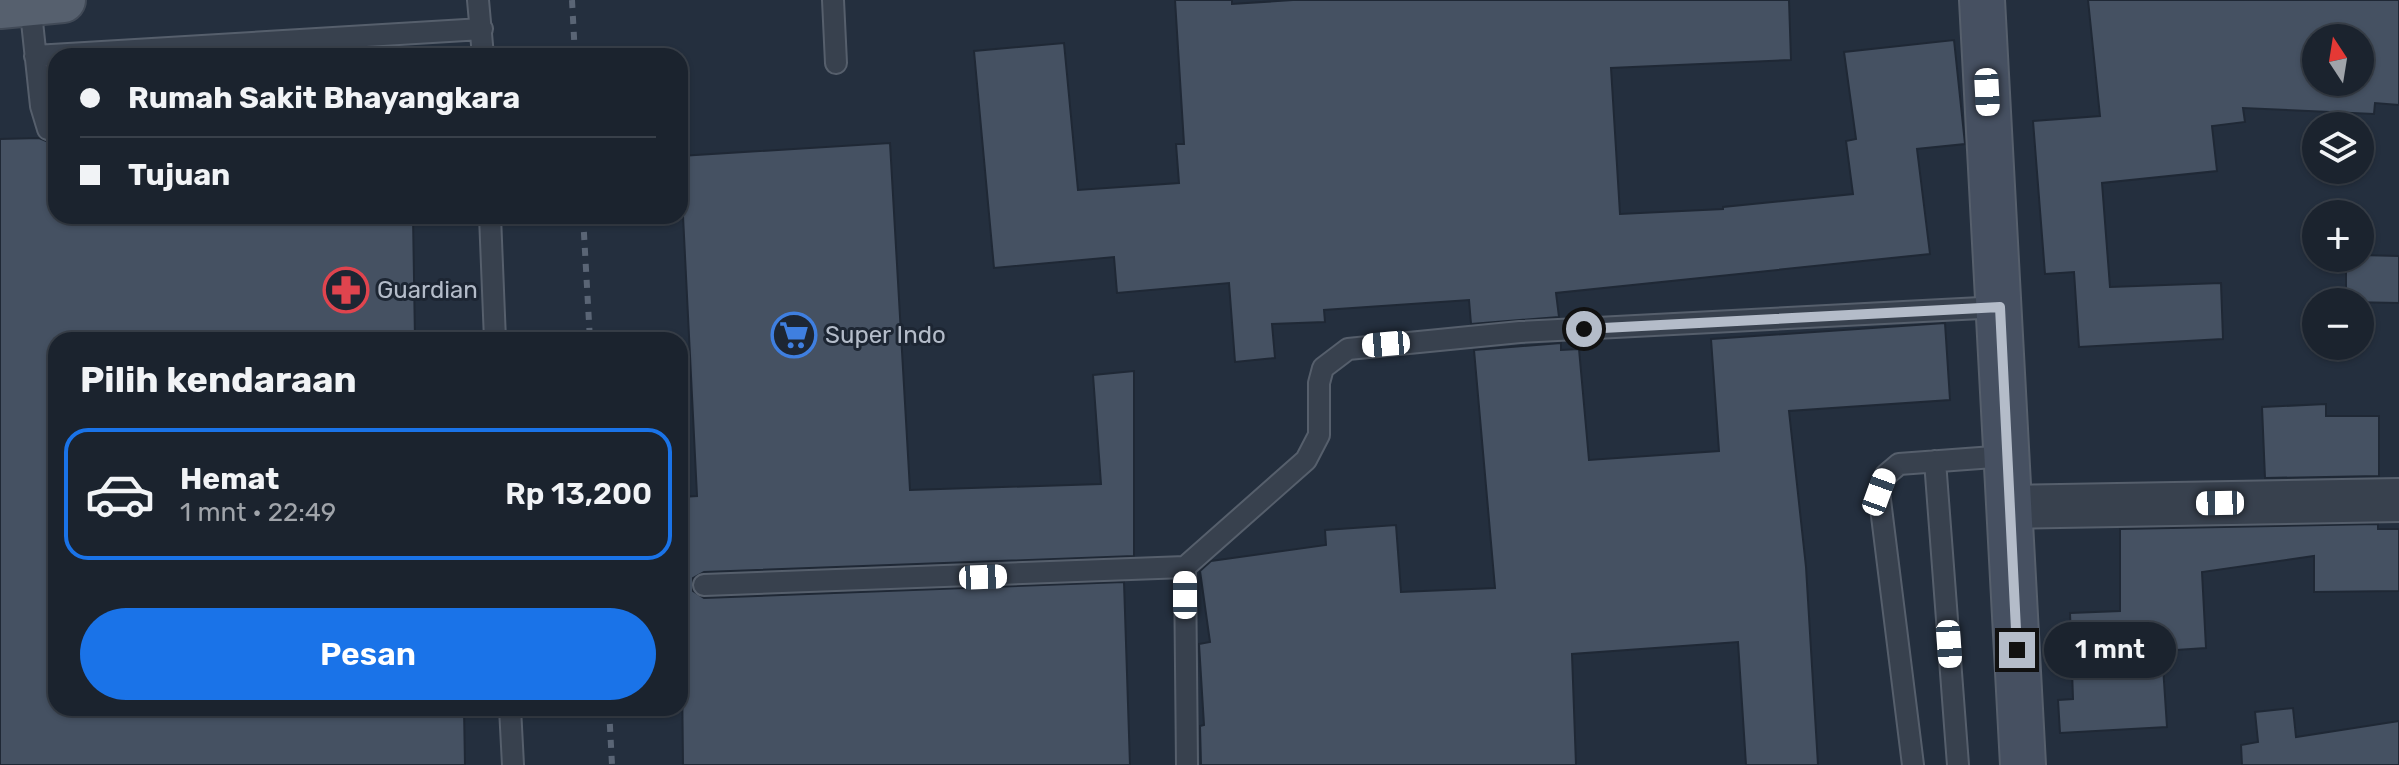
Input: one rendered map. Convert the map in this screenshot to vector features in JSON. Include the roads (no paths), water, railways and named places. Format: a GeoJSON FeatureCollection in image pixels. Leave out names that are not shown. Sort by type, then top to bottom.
{"type":"FeatureCollection","features":[{"type":"Feature","properties":{"kind":"street"},"geometry":{"type":"LineString","coordinates":[[1982,0],[2023,765]]}},
{"type":"Feature","properties":{"kind":"street"},"geometry":{"type":"LineString","coordinates":[[2010,507],[2399,500]]}},
{"type":"Feature","properties":{"kind":"lane"},"geometry":{"type":"LineString","coordinates":[[478,0],[483,48]]}},
{"type":"Feature","properties":{"kind":"lane"},"geometry":{"type":"LineString","coordinates":[[833,0],[836,63]]}},
{"type":"Feature","properties":{"kind":"lane"},"geometry":{"type":"LineString","coordinates":[[31,3],[41,106],[48,129]]}},
{"type":"Feature","properties":{"kind":"lane"},"geometry":{"type":"LineString","coordinates":[[167,48],[482,29]]}},
{"type":"Feature","properties":{"kind":"lane"},"geometry":{"type":"LineString","coordinates":[[35,56],[48,55]]}},
{"type":"Feature","properties":{"kind":"lane"},"geometry":{"type":"LineString","coordinates":[[490,224],[495,332]]}},
{"type":"Feature","properties":{"kind":"lane"},"geometry":{"type":"LineString","coordinates":[[704,585],[1185,567],[1306,460],[1319,435],[1319,383],[1323,368],[1348,349],[1520,332],[2000,307]]}},
{"type":"Feature","properties":{"kind":"lane"},"geometry":{"type":"LineString","coordinates":[[1913,765],[1879,492],[1886,475],[1899,464],[2007,456]]}},
{"type":"Feature","properties":{"kind":"lane"},"geometry":{"type":"LineString","coordinates":[[1935,461],[1958,765]]}},
{"type":"Feature","properties":{"kind":"lane"},"geometry":{"type":"LineString","coordinates":[[1185,567],[1187,765]]}},
{"type":"Feature","properties":{"kind":"lane"},"geometry":{"type":"LineString","coordinates":[[510,716],[513,765]]}},
{"type":"Feature","properties":{"kind":"railway"},"geometry":{"type":"LineString","coordinates":[[572,0],[575,48]]}},
{"type":"Feature","properties":{"kind":"railway"},"geometry":{"type":"LineString","coordinates":[[583,224],[590,332]]}},
{"type":"Feature","properties":{"kind":"railway"},"geometry":{"type":"LineString","coordinates":[[609,716],[612,765]]}},
{"type":"Feature","properties":{"kind":"place","name":"Guardian"},"geometry":{"type":"Point","coordinates":[346,290]}},
{"type":"Feature","properties":{"kind":"place","name":"Super Indo"},"geometry":{"type":"Point","coordinates":[794,335]}}]}
